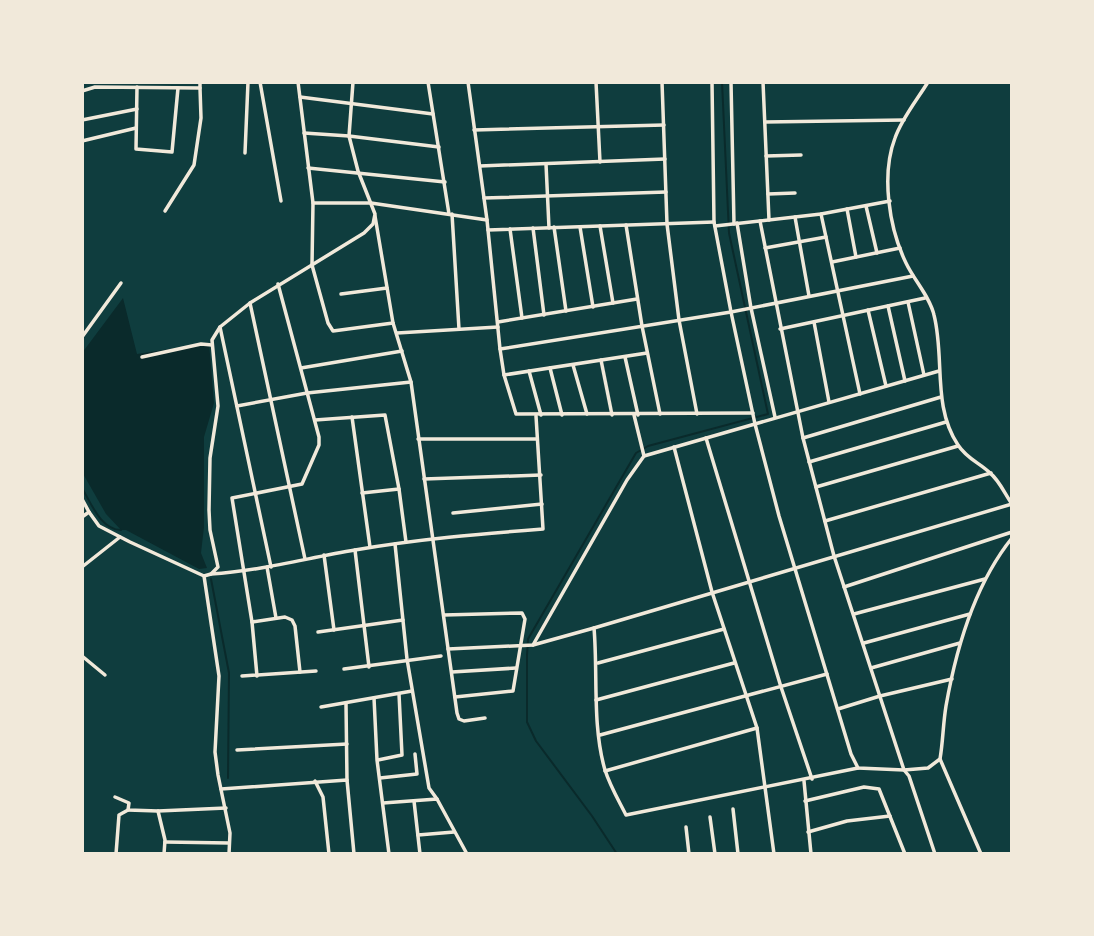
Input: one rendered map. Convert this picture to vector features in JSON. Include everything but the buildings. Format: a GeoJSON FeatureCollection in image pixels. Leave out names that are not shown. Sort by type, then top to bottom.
{"type":"FeatureCollection","features":[{"type":"Feature","properties":{"kind":"street"},"geometry":{"type":"LineString","coordinates":[[165,211],[194,165],[201,118],[200,82]]}},
{"type":"Feature","properties":{"kind":"street"},"geometry":{"type":"LineString","coordinates":[[245,153],[248,82]]}},
{"type":"Feature","properties":{"kind":"street"},"geometry":{"type":"LineString","coordinates":[[260,82],[281,201]]}},
{"type":"Feature","properties":{"kind":"street"},"geometry":{"type":"LineString","coordinates":[[298,82],[313,203],[312,265],[328,323],[333,331],[393,323]]}},
{"type":"Feature","properties":{"kind":"street"},"geometry":{"type":"LineString","coordinates":[[353,82],[349,135],[358,171],[375,214],[393,323],[411,382],[459,719],[464,721],[485,718]]}},
{"type":"Feature","properties":{"kind":"street"},"geometry":{"type":"LineString","coordinates":[[428,82],[451,214],[459,329]]}},
{"type":"Feature","properties":{"kind":"street"},"geometry":{"type":"LineString","coordinates":[[468,82],[487,220],[500,349],[504,375],[516,414],[753,413]]}},
{"type":"Feature","properties":{"kind":"street"},"geometry":{"type":"LineString","coordinates":[[596,82],[600,162]]}},
{"type":"Feature","properties":{"kind":"street"},"geometry":{"type":"LineString","coordinates":[[662,82],[667,224],[679,320],[697,414]]}},
{"type":"Feature","properties":{"kind":"street"},"geometry":{"type":"LineString","coordinates":[[712,82],[714,224],[731,312],[755,424],[794,568],[851,754],[859,768]]}},
{"type":"Feature","properties":{"kind":"street"},"geometry":{"type":"LineString","coordinates":[[731,82],[736,224],[775,418]]}},
{"type":"Feature","properties":{"kind":"street"},"geometry":{"type":"LineString","coordinates":[[763,82],[769,220]]}},
{"type":"Feature","properties":{"kind":"street"},"geometry":{"type":"LineString","coordinates":[[449,649],[532,645],[1012,504],[991,473],[967,457],[958,446],[946,422],[941,397],[934,312],[900,248],[890,201],[891,155],[895,137],[928,82]]}},
{"type":"Feature","properties":{"kind":"street"},"geometry":{"type":"LineString","coordinates":[[82,90],[95,87],[201,88]]}},
{"type":"Feature","properties":{"kind":"street"},"geometry":{"type":"LineString","coordinates":[[138,87],[136,149],[172,152],[178,88]]}},
{"type":"Feature","properties":{"kind":"street"},"geometry":{"type":"LineString","coordinates":[[300,97],[433,114]]}},
{"type":"Feature","properties":{"kind":"street"},"geometry":{"type":"LineString","coordinates":[[82,120],[137,109]]}},
{"type":"Feature","properties":{"kind":"street"},"geometry":{"type":"LineString","coordinates":[[765,121],[904,120]]}},
{"type":"Feature","properties":{"kind":"street"},"geometry":{"type":"LineString","coordinates":[[474,130],[664,125]]}},
{"type":"Feature","properties":{"kind":"street"},"geometry":{"type":"LineString","coordinates":[[82,141],[136,128]]}},
{"type":"Feature","properties":{"kind":"street"},"geometry":{"type":"LineString","coordinates":[[304,133],[349,135],[439,147]]}},
{"type":"Feature","properties":{"kind":"street"},"geometry":{"type":"LineString","coordinates":[[766,156],[801,155]]}},
{"type":"Feature","properties":{"kind":"street"},"geometry":{"type":"LineString","coordinates":[[480,166],[665,159]]}},
{"type":"Feature","properties":{"kind":"street"},"geometry":{"type":"LineString","coordinates":[[546,164],[551,227],[566,311]]}},
{"type":"Feature","properties":{"kind":"street"},"geometry":{"type":"LineString","coordinates":[[309,168],[445,182]]}},
{"type":"Feature","properties":{"kind":"street"},"geometry":{"type":"LineString","coordinates":[[484,198],[666,192]]}},
{"type":"Feature","properties":{"kind":"street"},"geometry":{"type":"LineString","coordinates":[[768,194],[796,193]]}},
{"type":"Feature","properties":{"kind":"street"},"geometry":{"type":"LineString","coordinates":[[488,230],[736,224],[821,214],[890,201]]}},
{"type":"Feature","properties":{"kind":"street"},"geometry":{"type":"LineString","coordinates":[[313,203],[371,203],[487,220]]}},
{"type":"Feature","properties":{"kind":"street"},"geometry":{"type":"LineString","coordinates":[[866,206],[877,253]]}},
{"type":"Feature","properties":{"kind":"street"},"geometry":{"type":"LineString","coordinates":[[847,209],[856,257]]}},
{"type":"Feature","properties":{"kind":"street"},"geometry":{"type":"LineString","coordinates":[[211,575],[218,566],[210,530],[209,510],[210,458],[218,392],[212,345],[220,327],[278,284],[369,229],[375,214]]}},
{"type":"Feature","properties":{"kind":"street"},"geometry":{"type":"LineString","coordinates":[[821,214],[860,394]]}},
{"type":"Feature","properties":{"kind":"street"},"geometry":{"type":"LineString","coordinates":[[795,217],[809,296]]}},
{"type":"Feature","properties":{"kind":"street"},"geometry":{"type":"LineString","coordinates":[[760,221],[797,412],[834,556],[904,770],[912,783],[935,854]]}},
{"type":"Feature","properties":{"kind":"street"},"geometry":{"type":"LineString","coordinates":[[626,225],[642,326],[660,414]]}},
{"type":"Feature","properties":{"kind":"street"},"geometry":{"type":"LineString","coordinates":[[600,226],[613,303]]}},
{"type":"Feature","properties":{"kind":"street"},"geometry":{"type":"LineString","coordinates":[[580,227],[593,307]]}},
{"type":"Feature","properties":{"kind":"street"},"geometry":{"type":"LineString","coordinates":[[533,228],[544,315]]}},
{"type":"Feature","properties":{"kind":"street"},"geometry":{"type":"LineString","coordinates":[[510,229],[522,318]]}},
{"type":"Feature","properties":{"kind":"street"},"geometry":{"type":"LineString","coordinates":[[765,248],[826,237]]}},
{"type":"Feature","properties":{"kind":"street"},"geometry":{"type":"LineString","coordinates":[[832,262],[900,248]]}},
{"type":"Feature","properties":{"kind":"street"},"geometry":{"type":"LineString","coordinates":[[500,349],[731,312],[913,276]]}},
{"type":"Feature","properties":{"kind":"street"},"geometry":{"type":"LineString","coordinates":[[82,337],[121,283]]}},
{"type":"Feature","properties":{"kind":"street"},"geometry":{"type":"LineString","coordinates":[[257,676],[245,572],[232,498],[302,484],[319,445],[278,284]]}},
{"type":"Feature","properties":{"kind":"street"},"geometry":{"type":"LineString","coordinates":[[341,294],[387,288]]}},
{"type":"Feature","properties":{"kind":"street"},"geometry":{"type":"LineString","coordinates":[[780,329],[926,298]]}},
{"type":"Feature","properties":{"kind":"street"},"geometry":{"type":"LineString","coordinates":[[397,333],[498,324],[638,299]]}},
{"type":"Feature","properties":{"kind":"street"},"geometry":{"type":"LineString","coordinates":[[908,302],[924,375]]}},
{"type":"Feature","properties":{"kind":"street"},"geometry":{"type":"LineString","coordinates":[[250,303],[304,559]]}},
{"type":"Feature","properties":{"kind":"street"},"geometry":{"type":"LineString","coordinates":[[888,306],[905,381]]}},
{"type":"Feature","properties":{"kind":"street"},"geometry":{"type":"LineString","coordinates":[[868,310],[886,386]]}},
{"type":"Feature","properties":{"kind":"street"},"geometry":{"type":"LineString","coordinates":[[814,322],[829,402]]}},
{"type":"Feature","properties":{"kind":"street"},"geometry":{"type":"LineString","coordinates":[[220,327],[256,494],[276,618]]}},
{"type":"Feature","properties":{"kind":"street"},"geometry":{"type":"LineString","coordinates":[[142,357],[201,344],[212,345]]}},
{"type":"Feature","properties":{"kind":"street"},"geometry":{"type":"LineString","coordinates":[[300,368],[402,351]]}},
{"type":"Feature","properties":{"kind":"street"},"geometry":{"type":"LineString","coordinates":[[504,375],[648,353]]}},
{"type":"Feature","properties":{"kind":"street"},"geometry":{"type":"LineString","coordinates":[[625,357],[644,456]]}},
{"type":"Feature","properties":{"kind":"street"},"geometry":{"type":"LineString","coordinates":[[601,360],[612,415]]}},
{"type":"Feature","properties":{"kind":"street"},"geometry":{"type":"LineString","coordinates":[[573,365],[587,415]]}},
{"type":"Feature","properties":{"kind":"street"},"geometry":{"type":"LineString","coordinates":[[550,368],[562,415]]}},
{"type":"Feature","properties":{"kind":"street"},"geometry":{"type":"LineString","coordinates":[[82,499],[99,526],[204,576],[245,572],[324,555],[432,537],[543,529],[537,439],[539,415],[529,371]]}},
{"type":"Feature","properties":{"kind":"street"},"geometry":{"type":"LineString","coordinates":[[532,645],[627,480],[644,456],[939,371]]}},
{"type":"Feature","properties":{"kind":"street"},"geometry":{"type":"LineString","coordinates":[[237,407],[307,393],[411,382]]}},
{"type":"Feature","properties":{"kind":"street"},"geometry":{"type":"LineString","coordinates":[[803,438],[941,397]]}},
{"type":"Feature","properties":{"kind":"street"},"geometry":{"type":"LineString","coordinates":[[314,420],[385,415],[406,542]]}},
{"type":"Feature","properties":{"kind":"street"},"geometry":{"type":"LineString","coordinates":[[352,417],[370,548]]}},
{"type":"Feature","properties":{"kind":"street"},"geometry":{"type":"LineString","coordinates":[[809,462],[946,422]]}},
{"type":"Feature","properties":{"kind":"street"},"geometry":{"type":"LineString","coordinates":[[706,438],[781,687],[812,779]]}},
{"type":"Feature","properties":{"kind":"street"},"geometry":{"type":"LineString","coordinates":[[418,439],[537,439]]}},
{"type":"Feature","properties":{"kind":"street"},"geometry":{"type":"LineString","coordinates":[[816,487],[958,446]]}},
{"type":"Feature","properties":{"kind":"street"},"geometry":{"type":"LineString","coordinates":[[674,447],[712,592],[757,728],[774,854]]}},
{"type":"Feature","properties":{"kind":"street"},"geometry":{"type":"LineString","coordinates":[[825,521],[991,473]]}},
{"type":"Feature","properties":{"kind":"street"},"geometry":{"type":"LineString","coordinates":[[424,479],[541,475]]}},
{"type":"Feature","properties":{"kind":"street"},"geometry":{"type":"LineString","coordinates":[[362,493],[399,489]]}},
{"type":"Feature","properties":{"kind":"street"},"geometry":{"type":"LineString","coordinates":[[453,513],[542,504]]}},
{"type":"Feature","properties":{"kind":"street"},"geometry":{"type":"LineString","coordinates":[[82,517],[89,512]]}},
{"type":"Feature","properties":{"kind":"street"},"geometry":{"type":"LineString","coordinates":[[844,587],[1012,532]]}},
{"type":"Feature","properties":{"kind":"street"},"geometry":{"type":"LineString","coordinates":[[82,567],[120,537]]}},
{"type":"Feature","properties":{"kind":"street"},"geometry":{"type":"LineString","coordinates":[[981,854],[940,760],[946,707],[960,643],[992,564],[1012,538]]}},
{"type":"Feature","properties":{"kind":"street"},"geometry":{"type":"LineString","coordinates":[[394,544],[407,659],[429,788],[467,854]]}},
{"type":"Feature","properties":{"kind":"street"},"geometry":{"type":"LineString","coordinates":[[355,550],[369,667]]}},
{"type":"Feature","properties":{"kind":"street"},"geometry":{"type":"LineString","coordinates":[[324,555],[334,630]]}},
{"type":"Feature","properties":{"kind":"street"},"geometry":{"type":"LineString","coordinates":[[204,576],[219,676],[215,743],[220,789],[226,808],[229,854]]}},
{"type":"Feature","properties":{"kind":"street"},"geometry":{"type":"LineString","coordinates":[[853,614],[985,579]]}},
{"type":"Feature","properties":{"kind":"street"},"geometry":{"type":"LineString","coordinates":[[443,615],[522,613],[525,619],[513,691],[455,697]]}},
{"type":"Feature","properties":{"kind":"street"},"geometry":{"type":"LineString","coordinates":[[864,643],[971,614]]}},
{"type":"Feature","properties":{"kind":"street"},"geometry":{"type":"LineString","coordinates":[[252,622],[285,617],[292,620],[300,672]]}},
{"type":"Feature","properties":{"kind":"street"},"geometry":{"type":"LineString","coordinates":[[318,632],[403,620]]}},
{"type":"Feature","properties":{"kind":"street"},"geometry":{"type":"LineString","coordinates":[[594,628],[596,700],[605,771],[626,815],[859,768],[928,768],[940,760]]}},
{"type":"Feature","properties":{"kind":"street"},"geometry":{"type":"LineString","coordinates":[[597,664],[724,629]]}},
{"type":"Feature","properties":{"kind":"street"},"geometry":{"type":"LineString","coordinates":[[871,668],[960,643]]}},
{"type":"Feature","properties":{"kind":"street"},"geometry":{"type":"LineString","coordinates":[[82,656],[105,675]]}},
{"type":"Feature","properties":{"kind":"street"},"geometry":{"type":"LineString","coordinates":[[344,669],[441,656]]}},
{"type":"Feature","properties":{"kind":"street"},"geometry":{"type":"LineString","coordinates":[[596,700],[734,663]]}},
{"type":"Feature","properties":{"kind":"street"},"geometry":{"type":"LineString","coordinates":[[452,672],[517,668]]}},
{"type":"Feature","properties":{"kind":"street"},"geometry":{"type":"LineString","coordinates":[[242,676],[316,671]]}},
{"type":"Feature","properties":{"kind":"street"},"geometry":{"type":"LineString","coordinates":[[600,735],[827,674]]}},
{"type":"Feature","properties":{"kind":"street"},"geometry":{"type":"LineString","coordinates":[[838,709],[952,679]]}},
{"type":"Feature","properties":{"kind":"street"},"geometry":{"type":"LineString","coordinates":[[321,707],[412,691]]}},
{"type":"Feature","properties":{"kind":"street"},"geometry":{"type":"LineString","coordinates":[[377,760],[402,755],[399,694]]}},
{"type":"Feature","properties":{"kind":"street"},"geometry":{"type":"LineString","coordinates":[[374,698],[377,760],[388,854]]}},
{"type":"Feature","properties":{"kind":"street"},"geometry":{"type":"LineString","coordinates":[[346,704],[347,780],[354,854]]}},
{"type":"Feature","properties":{"kind":"street"},"geometry":{"type":"LineString","coordinates":[[605,771],[757,728]]}},
{"type":"Feature","properties":{"kind":"street"},"geometry":{"type":"LineString","coordinates":[[237,750],[347,744]]}},
{"type":"Feature","properties":{"kind":"street"},"geometry":{"type":"LineString","coordinates":[[380,778],[417,774],[415,754]]}},
{"type":"Feature","properties":{"kind":"street"},"geometry":{"type":"LineString","coordinates":[[220,789],[347,780]]}},
{"type":"Feature","properties":{"kind":"street"},"geometry":{"type":"LineString","coordinates":[[315,781],[323,797],[329,854]]}},
{"type":"Feature","properties":{"kind":"street"},"geometry":{"type":"LineString","coordinates":[[804,781],[811,854]]}},
{"type":"Feature","properties":{"kind":"street"},"geometry":{"type":"LineString","coordinates":[[805,801],[846,791],[873,787],[879,789],[905,854]]}},
{"type":"Feature","properties":{"kind":"street"},"geometry":{"type":"LineString","coordinates":[[115,797],[130,803],[128,810]]}},
{"type":"Feature","properties":{"kind":"street"},"geometry":{"type":"LineString","coordinates":[[383,803],[437,799]]}},
{"type":"Feature","properties":{"kind":"street"},"geometry":{"type":"LineString","coordinates":[[414,801],[420,854]]}},
{"type":"Feature","properties":{"kind":"street"},"geometry":{"type":"LineString","coordinates":[[116,854],[119,815],[128,810],[226,808]]}},
{"type":"Feature","properties":{"kind":"street"},"geometry":{"type":"LineString","coordinates":[[733,809],[738,854]]}},
{"type":"Feature","properties":{"kind":"street"},"geometry":{"type":"LineString","coordinates":[[158,811],[165,842],[164,854]]}},
{"type":"Feature","properties":{"kind":"street"},"geometry":{"type":"LineString","coordinates":[[808,832],[848,821],[890,816]]}},
{"type":"Feature","properties":{"kind":"street"},"geometry":{"type":"LineString","coordinates":[[710,817],[715,854]]}},
{"type":"Feature","properties":{"kind":"street"},"geometry":{"type":"LineString","coordinates":[[686,827],[689,854]]}},
{"type":"Feature","properties":{"kind":"street"},"geometry":{"type":"LineString","coordinates":[[418,835],[455,832]]}},
{"type":"Feature","properties":{"kind":"street"},"geometry":{"type":"LineString","coordinates":[[165,842],[230,843]]}},
{"type":"Feature","properties":{"kind":"water"},"geometry":{"type":"Polygon","coordinates":[[[123,298],[137,354],[209,343],[214,403],[204,437],[204,527],[201,553],[207,568],[199,569],[126,530],[121,530],[106,514],[82,472],[82,353],[123,298]]]}},
{"type":"Feature","properties":{"kind":"waterway"},"geometry":{"type":"LineString","coordinates":[[617,854],[536,741],[527,722],[528,639],[636,453],[648,446],[768,414],[729,233],[722,82]]}},
{"type":"Feature","properties":{"kind":"waterway"},"geometry":{"type":"LineString","coordinates":[[82,488],[102,521],[121,530]]}},
{"type":"Feature","properties":{"kind":"waterway"},"geometry":{"type":"LineString","coordinates":[[211,579],[229,673],[228,778]]}}]}
